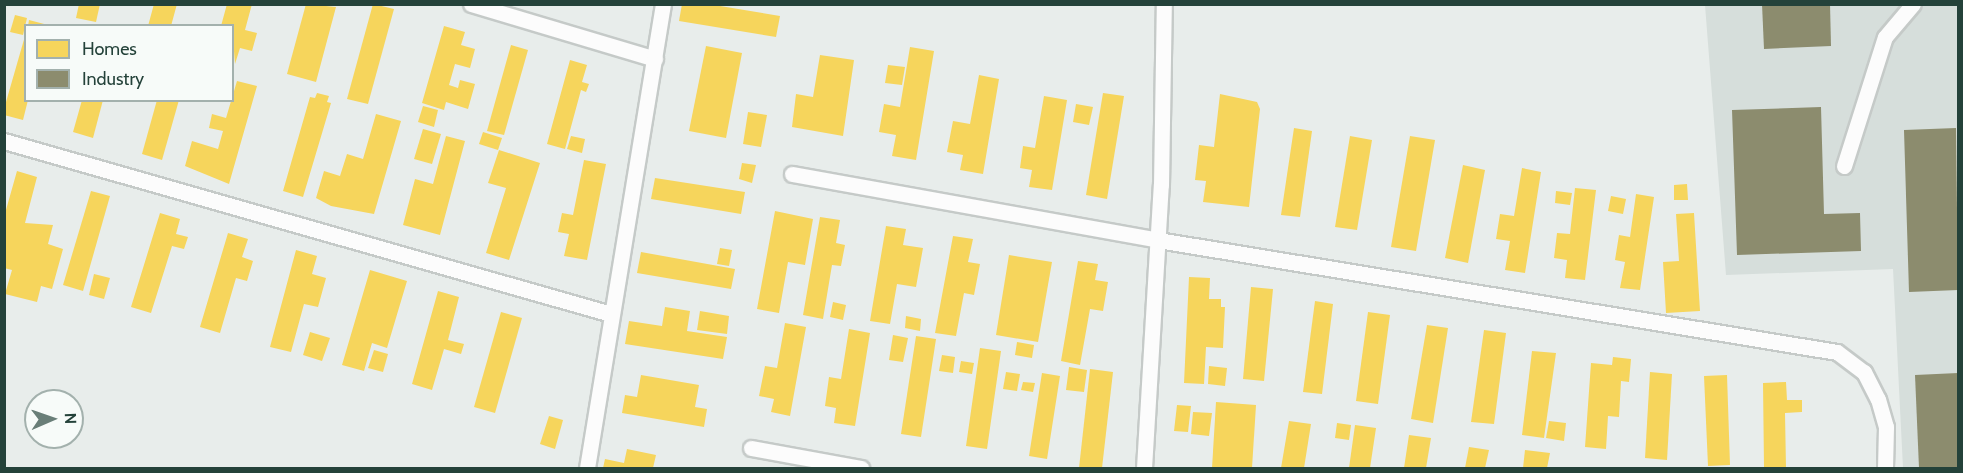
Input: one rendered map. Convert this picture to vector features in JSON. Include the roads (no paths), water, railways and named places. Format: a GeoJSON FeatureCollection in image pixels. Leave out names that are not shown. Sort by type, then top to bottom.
{"type":"FeatureCollection","features":[{"type":"Feature","properties":{"kind":"lane"},"geometry":{"type":"LineString","coordinates":[[471,4],[655,59]]}},
{"type":"Feature","properties":{"kind":"lane"},"geometry":{"type":"LineString","coordinates":[[587,468],[610,314],[663,4]]}},
{"type":"Feature","properties":{"kind":"lane"},"geometry":{"type":"LineString","coordinates":[[1144,468],[1158,240],[1164,4]]}},
{"type":"Feature","properties":{"kind":"lane"},"geometry":{"type":"LineString","coordinates":[[1844,166],[1885,37],[1913,4]]}},
{"type":"Feature","properties":{"kind":"lane"},"geometry":{"type":"LineString","coordinates":[[4,141],[610,314]]}},
{"type":"Feature","properties":{"kind":"lane"},"geometry":{"type":"LineString","coordinates":[[792,174],[1158,240],[1836,352],[1864,372],[1878,399],[1886,427],[1885,468]]}},
{"type":"Feature","properties":{"kind":"lane"},"geometry":{"type":"LineString","coordinates":[[751,448],[861,468]]}}]}
